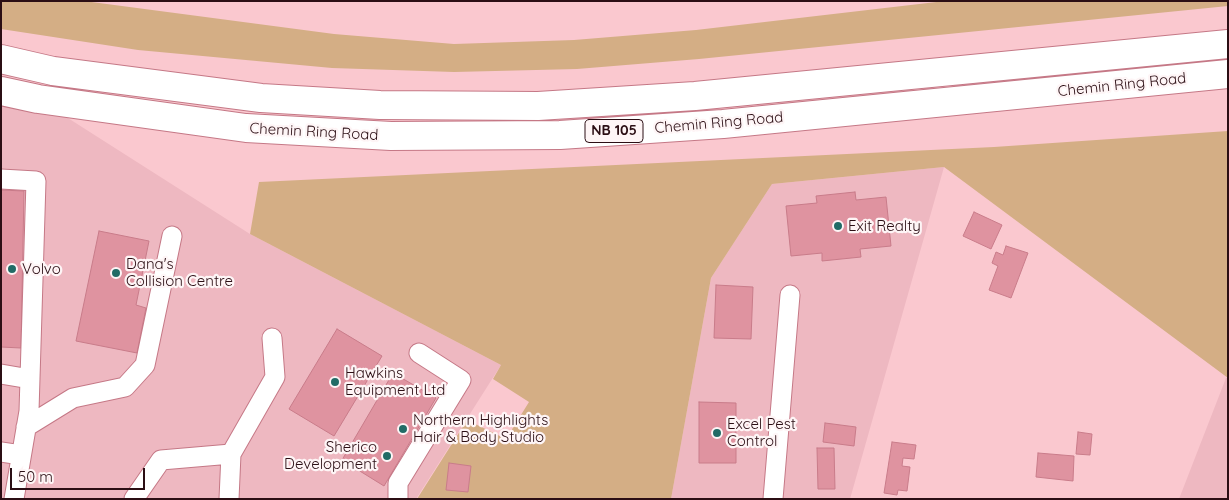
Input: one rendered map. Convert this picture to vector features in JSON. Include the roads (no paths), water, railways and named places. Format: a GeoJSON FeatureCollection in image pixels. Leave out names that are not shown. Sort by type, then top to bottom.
{"type":"FeatureCollection","features":[{"type":"Feature","properties":{"kind":"highway","name":"Chemin Ring Road"},"geometry":{"type":"LineString","coordinates":[[1,59],[53,70],[261,98],[380,105],[538,106],[695,96],[1228,44]]}},
{"type":"Feature","properties":{"kind":"highway","name":"Chemin Ring Road"},"geometry":{"type":"LineString","coordinates":[[1,91],[38,99],[246,128],[391,136],[560,135],[723,124],[1228,74]]}},
{"type":"Feature","properties":{"kind":"lane"},"geometry":{"type":"LineString","coordinates":[[1,179],[36,181],[29,411],[14,499]]}},
{"type":"Feature","properties":{"kind":"lane"},"geometry":{"type":"LineString","coordinates":[[26,428],[73,398],[125,387],[146,366],[172,236]]}},
{"type":"Feature","properties":{"kind":"lane"},"geometry":{"type":"LineString","coordinates":[[773,499],[790,295]]}},
{"type":"Feature","properties":{"kind":"lane"},"geometry":{"type":"LineString","coordinates":[[230,499],[231,454],[274,377],[272,338]]}},
{"type":"Feature","properties":{"kind":"lane"},"geometry":{"type":"LineString","coordinates":[[398,499],[398,483],[461,380],[419,353]]}},
{"type":"Feature","properties":{"kind":"lane"},"geometry":{"type":"LineString","coordinates":[[1,374],[30,379]]}},
{"type":"Feature","properties":{"kind":"lane"},"geometry":{"type":"LineString","coordinates":[[1,452],[21,455]]}},
{"type":"Feature","properties":{"kind":"lane"},"geometry":{"type":"LineString","coordinates":[[134,499],[161,460],[231,454]]}},
{"type":"Feature","properties":{"kind":"place","name":"Exit Realty"},"geometry":{"type":"Point","coordinates":[838,226]}},
{"type":"Feature","properties":{"kind":"place","name":"Volvo"},"geometry":{"type":"Point","coordinates":[12,269]}},
{"type":"Feature","properties":{"kind":"place","name":"Dana's Collision Centre"},"geometry":{"type":"Point","coordinates":[116,273]}},
{"type":"Feature","properties":{"kind":"place","name":"Hawkins Equipment Ltd"},"geometry":{"type":"Point","coordinates":[335,382]}},
{"type":"Feature","properties":{"kind":"place","name":"Northern Highlights Hair & Body Studio"},"geometry":{"type":"Point","coordinates":[403,429]}},
{"type":"Feature","properties":{"kind":"place","name":"Excel Pest Control"},"geometry":{"type":"Point","coordinates":[717,433]}},
{"type":"Feature","properties":{"kind":"place","name":"Sherico Development"},"geometry":{"type":"Point","coordinates":[387,456]}}]}
